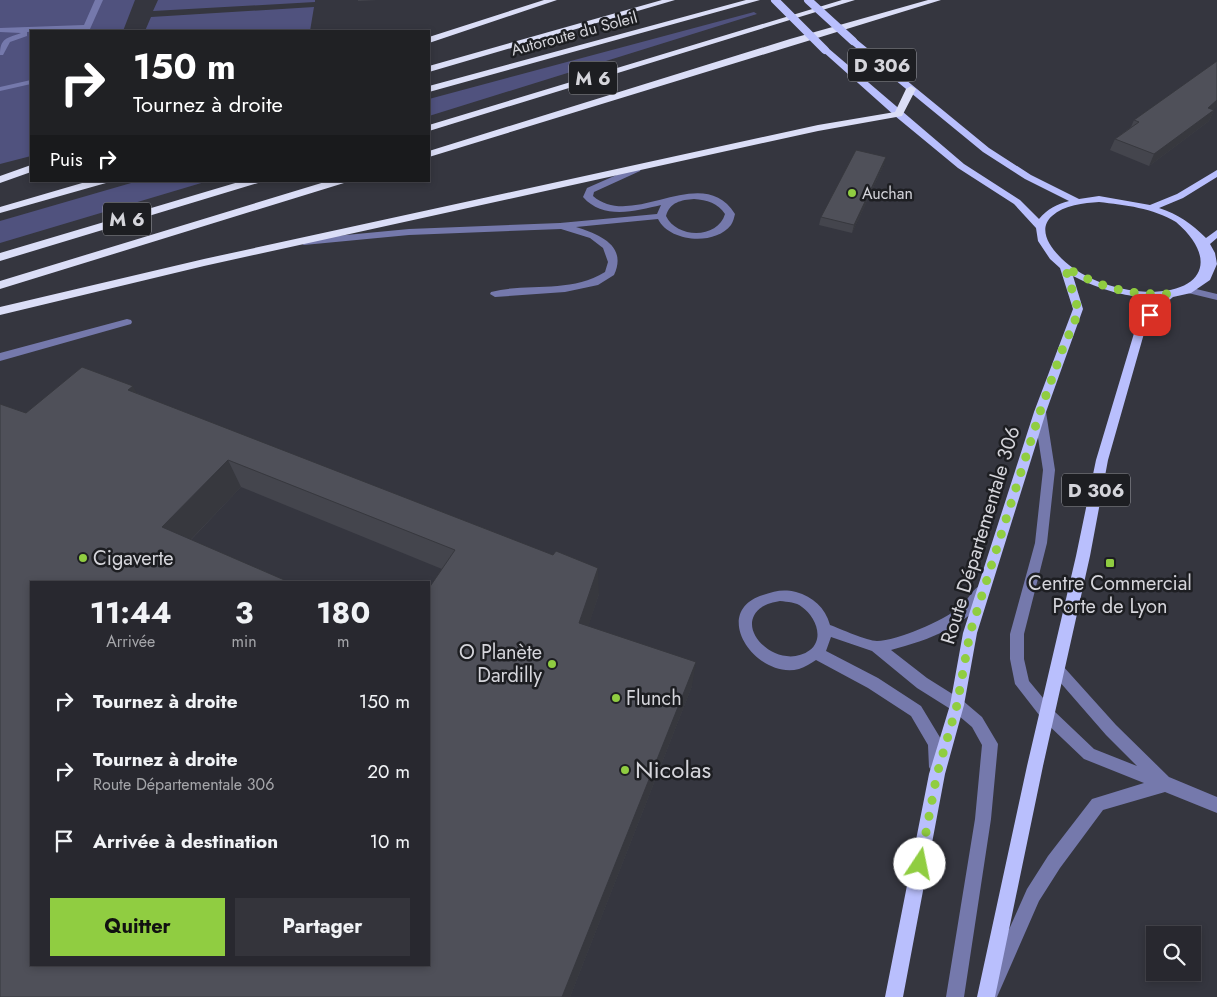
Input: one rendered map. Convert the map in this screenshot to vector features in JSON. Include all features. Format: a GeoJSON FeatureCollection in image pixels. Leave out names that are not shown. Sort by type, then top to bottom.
{"type":"FeatureCollection","features":[{"type":"Feature","properties":{"kind":"highway"},"geometry":{"type":"LineString","coordinates":[[430,40],[553,0]]}},
{"type":"Feature","properties":{"kind":"highway"},"geometry":{"type":"LineString","coordinates":[[430,69],[671,0]]}},
{"type":"Feature","properties":{"kind":"highway","name":"Autoroute du Soleil"},"geometry":{"type":"LineString","coordinates":[[430,89],[756,0]]}},
{"type":"Feature","properties":{"kind":"highway","name":"M 6"},"geometry":{"type":"LineString","coordinates":[[430,128],[851,0]]}},
{"type":"Feature","properties":{"kind":"highway"},"geometry":{"type":"LineString","coordinates":[[430,154],[784,44],[937,0]]}},
{"type":"Feature","properties":{"kind":"highway"},"geometry":{"type":"LineString","coordinates":[[0,311],[124,280],[291,243],[818,128],[898,114],[911,89]]}},
{"type":"Feature","properties":{"kind":"highway"},"geometry":{"type":"LineString","coordinates":[[0,180],[30,168]]}},
{"type":"Feature","properties":{"kind":"highway"},"geometry":{"type":"LineString","coordinates":[[0,186],[30,179]]}},
{"type":"Feature","properties":{"kind":"highway","name":"M 6"},"geometry":{"type":"LineString","coordinates":[[0,210],[98,182]]}},
{"type":"Feature","properties":{"kind":"highway","name":"M 6"},"geometry":{"type":"LineString","coordinates":[[0,257],[251,182]]}},
{"type":"Feature","properties":{"kind":"highway"},"geometry":{"type":"LineString","coordinates":[[0,285],[337,182]]}},
{"type":"Feature","properties":{"kind":"main road","name":"D 306"},"geometry":{"type":"LineString","coordinates":[[775,0],[825,50],[898,114],[961,166],[1017,202],[1041,227]]}},
{"type":"Feature","properties":{"kind":"main road","name":"D 306"},"geometry":{"type":"LineString","coordinates":[[808,0],[853,41],[1002,161],[1028,177],[1076,201]]}},
{"type":"Feature","properties":{"kind":"main road"},"geometry":{"type":"LineString","coordinates":[[1152,208],[1180,196],[1217,174]]}},
{"type":"Feature","properties":{"kind":"main road"},"geometry":{"type":"LineString","coordinates":[[1099,199],[1126,201],[1152,208],[1174,218],[1192,230],[1205,243],[1215,270],[1204,281],[1188,290],[1169,294],[1142,295],[1114,290],[1088,280],[1065,267],[1050,254],[1043,240],[1041,227],[1047,215],[1059,206],[1076,201],[1099,199]]}},
{"type":"Feature","properties":{"kind":"main road"},"geometry":{"type":"LineString","coordinates":[[1205,243],[1217,233]]}},
{"type":"Feature","properties":{"kind":"main road","name":"Route Départementale 306"},"geometry":{"type":"LineString","coordinates":[[894,997],[937,774],[957,705],[966,648],[1040,412],[1078,309],[1065,267]]}},
{"type":"Feature","properties":{"kind":"main road","name":"D 306"},"geometry":{"type":"LineString","coordinates":[[987,997],[1084,556],[1102,460],[1140,330],[1155,307],[1169,294]]}},
{"type":"Feature","properties":{"kind":"street"},"geometry":{"type":"LineString","coordinates":[[0,30],[86,29],[99,0]]}},
{"type":"Feature","properties":{"kind":"street"},"geometry":{"type":"LineString","coordinates":[[0,53],[7,41],[30,31]]}},
{"type":"Feature","properties":{"kind":"street"},"geometry":{"type":"LineString","coordinates":[[0,89],[30,82]]}},
{"type":"Feature","properties":{"kind":"street"},"geometry":{"type":"LineString","coordinates":[[637,169],[590,190],[588,197],[592,203],[605,207],[630,209],[676,199],[694,196],[713,199],[721,203],[730,214],[727,225],[723,229],[707,235],[690,235],[674,231],[666,226],[661,216],[662,209],[667,203],[676,199]]}},
{"type":"Feature","properties":{"kind":"street"},"geometry":{"type":"LineString","coordinates":[[291,243],[409,232],[560,226],[661,216]]}},
{"type":"Feature","properties":{"kind":"street"},"geometry":{"type":"LineString","coordinates":[[495,294],[565,289],[594,283],[610,273],[614,262],[612,251],[604,243],[595,236],[560,226]]}},
{"type":"Feature","properties":{"kind":"street"},"geometry":{"type":"LineString","coordinates":[[1188,290],[1217,297]]}},
{"type":"Feature","properties":{"kind":"street"},"geometry":{"type":"LineString","coordinates":[[0,357],[127,322]]}},
{"type":"Feature","properties":{"kind":"street"},"geometry":{"type":"LineString","coordinates":[[1040,412],[1048,480],[1041,544],[1016,634],[1022,684],[1048,715],[1089,754],[1217,805]]}},
{"type":"Feature","properties":{"kind":"street"},"geometry":{"type":"LineString","coordinates":[[877,647],[899,642],[933,629],[963,613],[983,590]]}},
{"type":"Feature","properties":{"kind":"street"},"geometry":{"type":"LineString","coordinates":[[780,595],[793,597],[808,604],[820,616],[825,629],[823,643],[816,653],[796,663],[784,663],[771,660],[761,654],[749,641],[744,626],[746,616],[754,604],[769,596],[780,595]]}},
{"type":"Feature","properties":{"kind":"street"},"geometry":{"type":"LineString","coordinates":[[825,629],[877,647],[922,683],[957,705],[977,722],[990,744],[983,819],[955,997]]}},
{"type":"Feature","properties":{"kind":"street"},"geometry":{"type":"LineString","coordinates":[[816,653],[873,682],[916,711],[936,744],[937,774]]}},
{"type":"Feature","properties":{"kind":"street"},"geometry":{"type":"LineString","coordinates":[[1058,669],[1111,730],[1166,784]]}},
{"type":"Feature","properties":{"kind":"street"},"geometry":{"type":"LineString","coordinates":[[987,997],[1033,896],[1054,862],[1098,804],[1166,784]]}},
{"type":"Feature","properties":{"kind":"shaded area"},"geometry":{"type":"Polygon","coordinates":[[[0,0],[135,0],[123,30],[30,30],[30,156],[0,164],[0,0]]]}},
{"type":"Feature","properties":{"kind":"shaded area"},"geometry":{"type":"Polygon","coordinates":[[[158,0],[315,0],[315,2],[153,11],[158,0]]]}},
{"type":"Feature","properties":{"kind":"shaded area"},"geometry":{"type":"Polygon","coordinates":[[[314,7],[310,30],[145,30],[151,17],[314,7]]]}},
{"type":"Feature","properties":{"kind":"shaded area"},"geometry":{"type":"Polygon","coordinates":[[[754,12],[757,14],[430,116],[430,99],[754,12]]]}},
{"type":"Feature","properties":{"kind":"shaded area"},"geometry":{"type":"Polygon","coordinates":[[[135,182],[205,182],[0,243],[0,221],[135,182]]]}},
{"type":"Feature","properties":{"kind":"building"},"geometry":{"type":"Polygon","coordinates":[[[1217,61],[1217,100],[1208,108],[1214,110],[1154,154],[1115,139],[1139,122],[1134,120],[1217,61]]]}},
{"type":"Feature","properties":{"kind":"building"},"geometry":{"type":"Polygon","coordinates":[[[856,150],[886,157],[854,225],[821,217],[856,150]]]}},
{"type":"Feature","properties":{"kind":"building"},"geometry":{"type":"Polygon","coordinates":[[[82,367],[133,386],[128,390],[553,555],[556,551],[598,568],[579,623],[696,662],[562,997],[0,997],[0,404],[26,413],[82,367]]]}},
{"type":"Feature","properties":{"kind":"place","name":"Auchan"},"geometry":{"type":"Point","coordinates":[852,193]}},
{"type":"Feature","properties":{"kind":"place","name":"Cigaverte"},"geometry":{"type":"Point","coordinates":[83,558]}},
{"type":"Feature","properties":{"kind":"place","name":"Centre Commercial Porte de Lyon"},"geometry":{"type":"Point","coordinates":[1110,563]}},
{"type":"Feature","properties":{"kind":"place","name":"O Planète Dardilly"},"geometry":{"type":"Point","coordinates":[552,664]}},
{"type":"Feature","properties":{"kind":"place","name":"Flunch"},"geometry":{"type":"Point","coordinates":[616,698]}},
{"type":"Feature","properties":{"kind":"place","name":"Nicolas"},"geometry":{"type":"Point","coordinates":[625,770]}},
{"type":"Feature","properties":{"kind":"route"},"geometry":{"type":"LineString","coordinates":[[920,864],[937,774],[957,705],[963,663],[970,633],[1040,412],[1078,309],[1065,267],[1088,280],[1114,290],[1142,295],[1169,294],[1155,307],[1150,315]]}}]}
